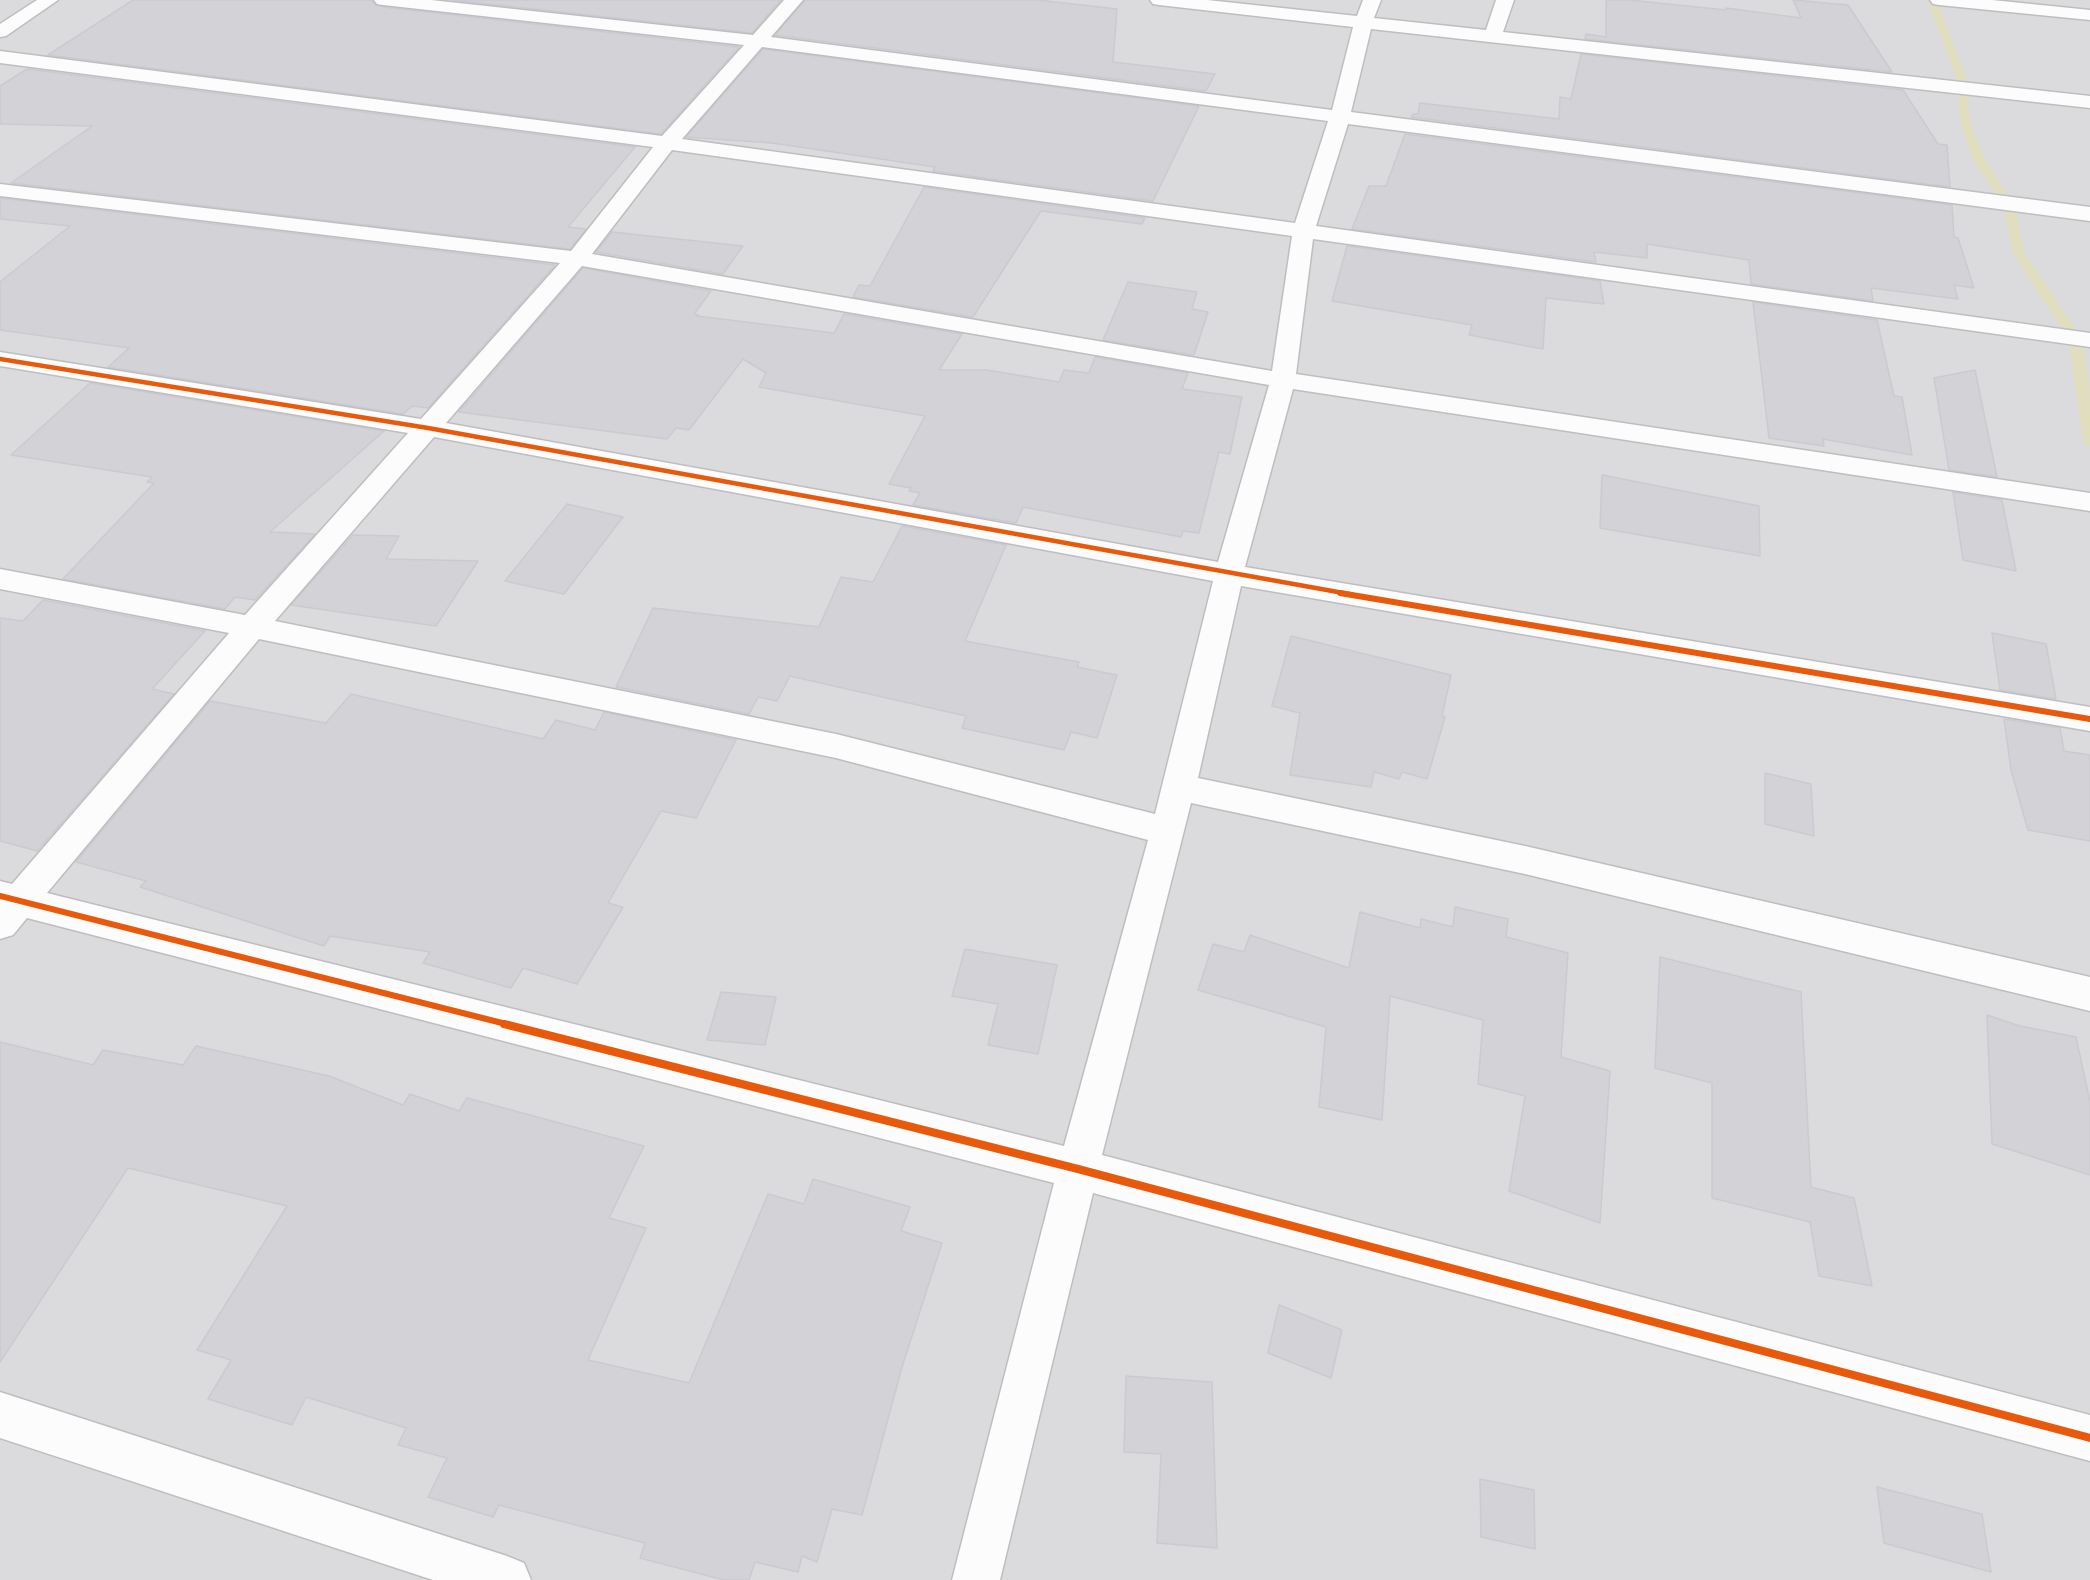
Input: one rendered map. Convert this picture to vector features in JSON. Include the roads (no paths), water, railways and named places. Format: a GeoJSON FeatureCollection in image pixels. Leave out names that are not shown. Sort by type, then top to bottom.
{"type":"FeatureCollection","features":[{"type":"Feature","properties":{"kind":"street"},"geometry":{"type":"LineString","coordinates":[[1,31],[49,0]]}},
{"type":"Feature","properties":{"kind":"street"},"geometry":{"type":"LineString","coordinates":[[383,0],[757,41],[2090,214]]}},
{"type":"Feature","properties":{"kind":"street"},"geometry":{"type":"LineString","coordinates":[[794,0],[667,143],[577,258],[7,907],[1078,1169],[2090,1438]]}},
{"type":"Feature","properties":{"kind":"street"},"geometry":{"type":"LineString","coordinates":[[1159,0],[1367,12],[1493,36],[2090,102]]}},
{"type":"Feature","properties":{"kind":"street"},"geometry":{"type":"LineString","coordinates":[[1493,36],[1505,0]]}},
{"type":"Feature","properties":{"kind":"street"},"geometry":{"type":"LineString","coordinates":[[1939,0],[2090,15]]}},
{"type":"Feature","properties":{"kind":"street"},"geometry":{"type":"LineString","coordinates":[[976,1580],[1078,1169],[1179,787],[1229,574],[1283,380],[1303,233],[1340,116],[1367,12]]}},
{"type":"Feature","properties":{"kind":"street"},"geometry":{"type":"LineString","coordinates":[[0,57],[667,143],[1303,233],[2090,340]]}},
{"type":"Feature","properties":{"kind":"street"},"geometry":{"type":"LineString","coordinates":[[0,190],[577,258],[1283,380],[2090,502]]}},
{"type":"Feature","properties":{"kind":"street"},"geometry":{"type":"LineString","coordinates":[[0,359],[428,428],[1229,574],[2090,719]]}},
{"type":"Feature","properties":{"kind":"street"},"geometry":{"type":"LineString","coordinates":[[0,579],[252,627],[836,746],[1166,831]]}},
{"type":"Feature","properties":{"kind":"street"},"geometry":{"type":"LineString","coordinates":[[1179,787],[1525,860],[2090,994]]}},
{"type":"Feature","properties":{"kind":"street"},"geometry":{"type":"LineString","coordinates":[[0,1415],[507,1580]]}},
{"type":"Feature","properties":{"kind":"waterway"},"geometry":{"type":"LineString","coordinates":[[1932,0],[1965,88],[1963,102],[1966,125],[1979,160],[2009,205],[2018,252],[2075,338],[2090,442]]}}]}
